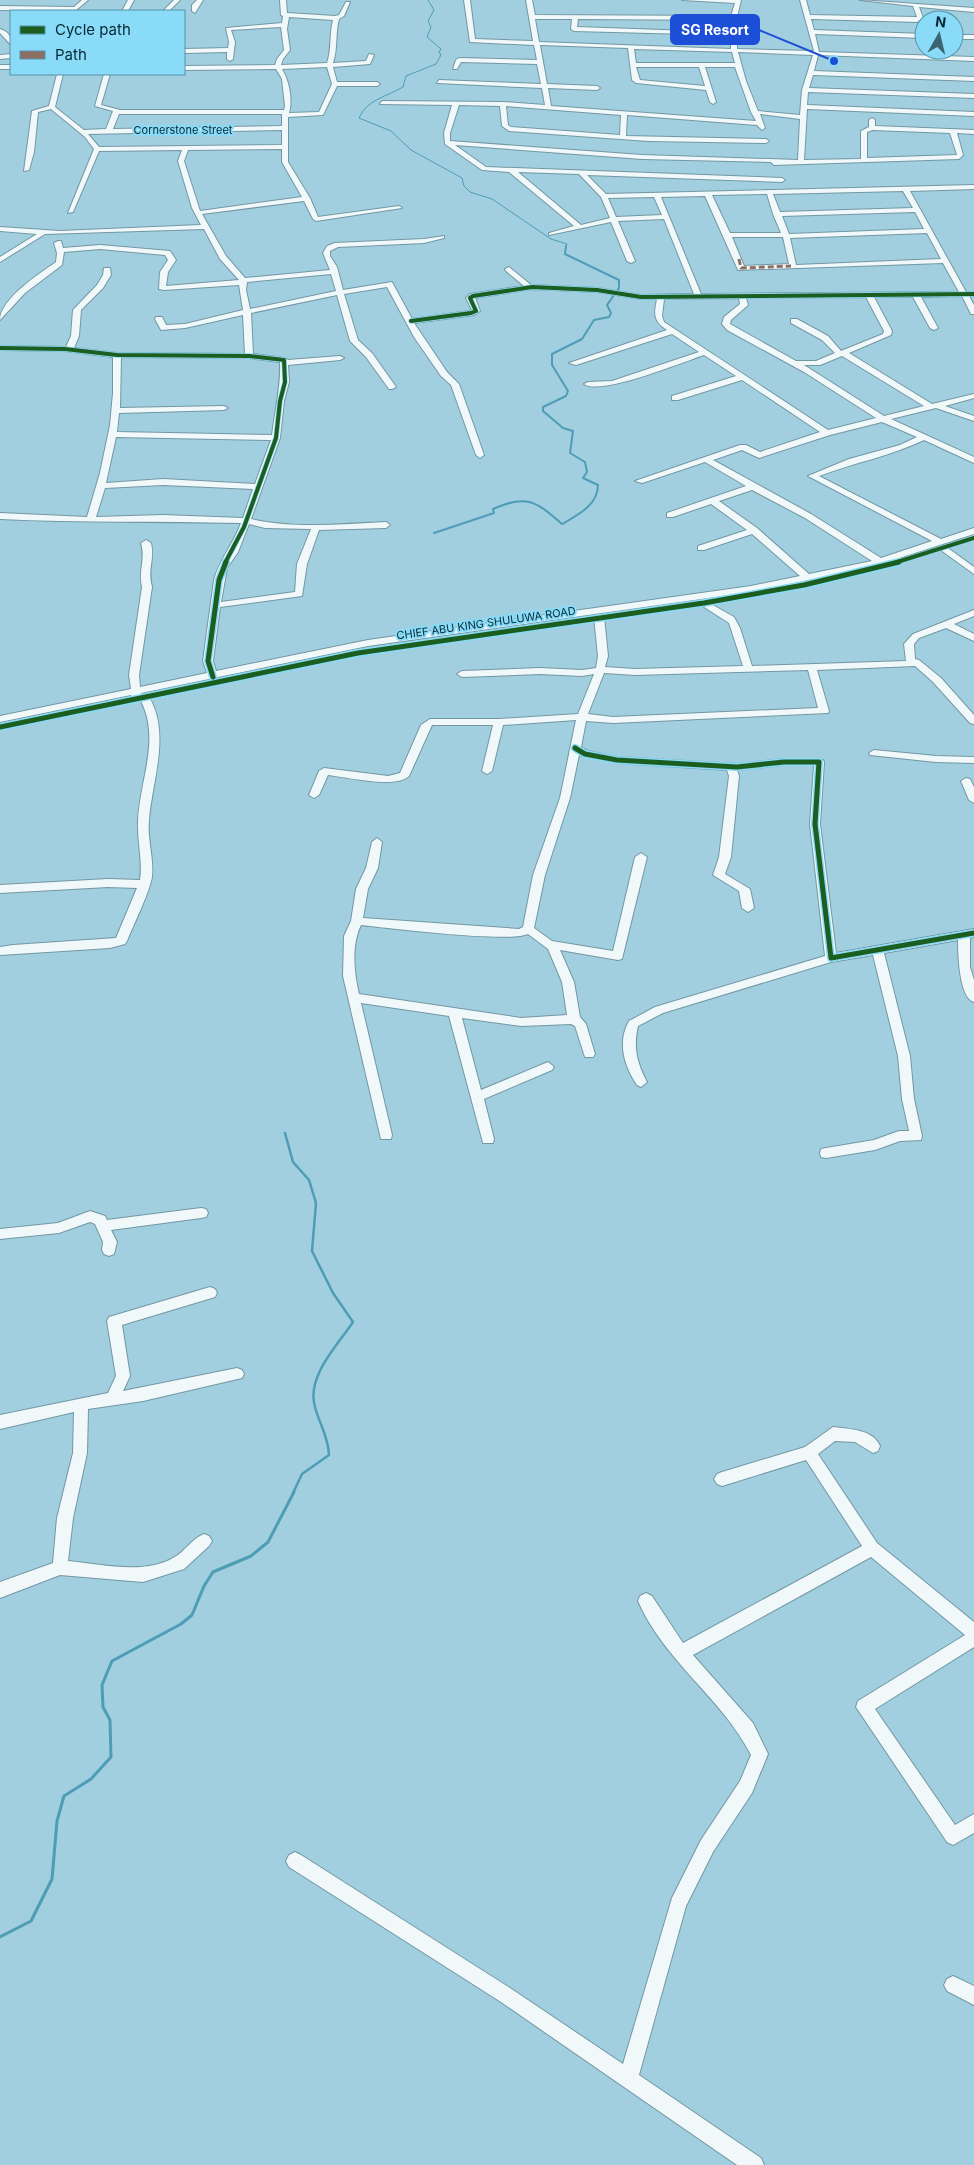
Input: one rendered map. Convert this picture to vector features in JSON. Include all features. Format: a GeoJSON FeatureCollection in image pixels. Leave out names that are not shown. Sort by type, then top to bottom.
{"type":"FeatureCollection","features":[{"type":"Feature","properties":{"kind":"street"},"geometry":{"type":"LineString","coordinates":[[0,8],[74,10],[85,0]]}},
{"type":"Feature","properties":{"kind":"street"},"geometry":{"type":"LineString","coordinates":[[167,10],[177,0]]}},
{"type":"Feature","properties":{"kind":"street"},"geometry":{"type":"LineString","coordinates":[[194,11],[195,5],[200,0]]}},
{"type":"Feature","properties":{"kind":"street"},"geometry":{"type":"LineString","coordinates":[[283,0],[283,15],[286,16],[287,50],[280,59],[278,67],[286,83],[288,106],[285,113],[284,154],[287,168],[307,198],[316,218],[320,220],[399,208]]}},
{"type":"Feature","properties":{"kind":"street"},"geometry":{"type":"LineString","coordinates":[[467,0],[471,40],[974,59]]}},
{"type":"Feature","properties":{"kind":"street"},"geometry":{"type":"LineString","coordinates":[[528,0],[537,41],[542,85],[548,107]]}},
{"type":"Feature","properties":{"kind":"street"},"geometry":{"type":"LineString","coordinates":[[685,0],[737,1],[732,18],[736,65],[786,191]]}},
{"type":"Feature","properties":{"kind":"street"},"geometry":{"type":"LineString","coordinates":[[801,163],[805,90],[817,54],[814,32],[803,0]]}},
{"type":"Feature","properties":{"kind":"street"},"geometry":{"type":"LineString","coordinates":[[863,0],[974,10]]}},
{"type":"Feature","properties":{"kind":"street"},"geometry":{"type":"LineString","coordinates":[[286,16],[336,18],[342,16],[348,3]]}},
{"type":"Feature","properties":{"kind":"street"},"geometry":{"type":"LineString","coordinates":[[808,17],[921,22],[916,6]]}},
{"type":"Feature","properties":{"kind":"street"},"geometry":{"type":"LineString","coordinates":[[532,14],[597,10]]}},
{"type":"Feature","properties":{"kind":"street"},"geometry":{"type":"LineString","coordinates":[[532,14],[575,17],[732,18]]}},
{"type":"Feature","properties":{"kind":"street"},"geometry":{"type":"LineString","coordinates":[[575,17],[574,29],[577,30],[688,32]]}},
{"type":"Feature","properties":{"kind":"street"},"geometry":{"type":"LineString","coordinates":[[107,75],[98,106],[114,109],[116,112],[321,114],[335,84],[330,65],[334,52],[332,33],[336,18]]}},
{"type":"Feature","properties":{"kind":"street"},"geometry":{"type":"LineString","coordinates":[[688,49],[689,18]]}},
{"type":"Feature","properties":{"kind":"street"},"geometry":{"type":"LineString","coordinates":[[227,68],[232,42],[228,29],[285,25]]}},
{"type":"Feature","properties":{"kind":"street"},"geometry":{"type":"LineString","coordinates":[[814,32],[914,36]]}},
{"type":"Feature","properties":{"kind":"street"},"geometry":{"type":"LineString","coordinates":[[631,46],[635,80],[638,82],[708,88]]}},
{"type":"Feature","properties":{"kind":"street"},"geometry":{"type":"LineString","coordinates":[[185,51],[230,50]]}},
{"type":"Feature","properties":{"kind":"street"},"geometry":{"type":"LineString","coordinates":[[185,68],[278,67],[368,63],[371,55]]}},
{"type":"Feature","properties":{"kind":"street"},"geometry":{"type":"LineString","coordinates":[[455,68],[459,60],[539,62]]}},
{"type":"Feature","properties":{"kind":"street"},"geometry":{"type":"LineString","coordinates":[[633,65],[736,65]]}},
{"type":"Feature","properties":{"kind":"street"},"geometry":{"type":"LineString","coordinates":[[701,65],[712,102]]}},
{"type":"Feature","properties":{"kind":"street"},"geometry":{"type":"LineString","coordinates":[[811,73],[974,79]]}},
{"type":"Feature","properties":{"kind":"street"},"geometry":{"type":"LineString","coordinates":[[52,107],[60,75]]}},
{"type":"Feature","properties":{"kind":"street"},"geometry":{"type":"LineString","coordinates":[[439,82],[597,88]]}},
{"type":"Feature","properties":{"kind":"street"},"geometry":{"type":"LineString","coordinates":[[335,84],[378,84]]}},
{"type":"Feature","properties":{"kind":"street"},"geometry":{"type":"LineString","coordinates":[[805,90],[974,96]]}},
{"type":"Feature","properties":{"kind":"street"},"geometry":{"type":"LineString","coordinates":[[382,103],[502,104],[760,122]]}},
{"type":"Feature","properties":{"kind":"street"},"geometry":{"type":"LineString","coordinates":[[447,143],[447,133],[456,104]]}},
{"type":"Feature","properties":{"kind":"street"},"geometry":{"type":"LineString","coordinates":[[502,104],[503,117],[507,128],[623,137],[771,153],[801,163],[959,158],[960,155],[953,132]]}},
{"type":"Feature","properties":{"kind":"street"},"geometry":{"type":"LineString","coordinates":[[52,107],[97,148],[186,147],[238,138],[285,147]]}},
{"type":"Feature","properties":{"kind":"street"},"geometry":{"type":"LineString","coordinates":[[26,170],[32,152],[35,111],[52,107]]}},
{"type":"Feature","properties":{"kind":"street"},"geometry":{"type":"LineString","coordinates":[[804,107],[974,114]]}},
{"type":"Feature","properties":{"kind":"street"},"geometry":{"type":"LineString","coordinates":[[871,110],[872,128]]}},
{"type":"Feature","properties":{"kind":"street"},"geometry":{"type":"LineString","coordinates":[[109,130],[116,112]]}},
{"type":"Feature","properties":{"kind":"street"},"geometry":{"type":"LineString","coordinates":[[754,112],[803,117]]}},
{"type":"Feature","properties":{"kind":"street"},"geometry":{"type":"LineString","coordinates":[[623,137],[624,113]]}},
{"type":"Feature","properties":{"kind":"street","name":"Cornerstone Street"},"geometry":{"type":"LineString","coordinates":[[81,132],[109,130],[238,138],[285,128]]}},
{"type":"Feature","properties":{"kind":"street"},"geometry":{"type":"LineString","coordinates":[[864,161],[864,131],[872,128],[974,132]]}},
{"type":"Feature","properties":{"kind":"street"},"geometry":{"type":"LineString","coordinates":[[447,143],[642,157],[771,153]]}},
{"type":"Feature","properties":{"kind":"street"},"geometry":{"type":"LineString","coordinates":[[447,143],[482,168],[782,180]]}},
{"type":"Feature","properties":{"kind":"street"},"geometry":{"type":"LineString","coordinates":[[186,147],[181,161],[198,213],[223,257],[243,281],[247,312],[249,356]]}},
{"type":"Feature","properties":{"kind":"street"},"geometry":{"type":"LineString","coordinates":[[70,212],[97,148]]}},
{"type":"Feature","properties":{"kind":"street"},"geometry":{"type":"LineString","coordinates":[[510,169],[579,227]]}},
{"type":"Feature","properties":{"kind":"street"},"geometry":{"type":"LineString","coordinates":[[581,173],[604,196],[630,261]]}},
{"type":"Feature","properties":{"kind":"street"},"geometry":{"type":"LineString","coordinates":[[604,196],[974,187]]}},
{"type":"Feature","properties":{"kind":"street"},"geometry":{"type":"LineString","coordinates":[[905,188],[974,312]]}},
{"type":"Feature","properties":{"kind":"street"},"geometry":{"type":"LineString","coordinates":[[769,191],[785,235],[791,266]]}},
{"type":"Feature","properties":{"kind":"street"},"geometry":{"type":"LineString","coordinates":[[708,194],[729,236],[741,268],[946,261]]}},
{"type":"Feature","properties":{"kind":"street"},"geometry":{"type":"LineString","coordinates":[[657,195],[665,217],[677,240],[698,296]]}},
{"type":"Feature","properties":{"kind":"street"},"geometry":{"type":"LineString","coordinates":[[198,213],[307,198]]}},
{"type":"Feature","properties":{"kind":"street"},"geometry":{"type":"LineString","coordinates":[[776,214],[917,210]]}},
{"type":"Feature","properties":{"kind":"street"},"geometry":{"type":"LineString","coordinates":[[551,234],[613,219],[665,217]]}},
{"type":"Feature","properties":{"kind":"street"},"geometry":{"type":"LineString","coordinates":[[0,229],[47,232],[205,227]]}},
{"type":"Feature","properties":{"kind":"street"},"geometry":{"type":"LineString","coordinates":[[729,236],[929,231]]}},
{"type":"Feature","properties":{"kind":"street"},"geometry":{"type":"LineString","coordinates":[[0,318],[22,291],[59,263],[60,250],[47,232]]}},
{"type":"Feature","properties":{"kind":"street"},"geometry":{"type":"LineString","coordinates":[[0,260],[47,232]]}},
{"type":"Feature","properties":{"kind":"street"},"geometry":{"type":"LineString","coordinates":[[392,387],[369,355],[354,341],[350,319],[334,267],[325,254],[331,247],[369,243],[424,241],[442,237]]}},
{"type":"Feature","properties":{"kind":"street"},"geometry":{"type":"LineString","coordinates":[[60,250],[100,246],[167,253],[172,260],[164,272],[162,287],[164,288],[334,272]]}},
{"type":"Feature","properties":{"kind":"street"},"geometry":{"type":"LineString","coordinates":[[509,269],[529,287]]}},
{"type":"Feature","properties":{"kind":"street"},"geometry":{"type":"LineString","coordinates":[[69,349],[75,336],[77,310],[100,286],[107,275],[107,270]]}},
{"type":"Feature","properties":{"kind":"street"},"geometry":{"type":"LineString","coordinates":[[159,319],[164,328],[170,328],[389,284],[411,321],[418,337],[455,384],[480,455]]}},
{"type":"Feature","properties":{"kind":"street"},"geometry":{"type":"LineString","coordinates":[[411,321],[471,314],[476,310],[470,298],[473,296],[529,287],[597,290],[635,297],[974,294]]}},
{"type":"Feature","properties":{"kind":"street"},"geometry":{"type":"LineString","coordinates":[[742,295],[744,305],[729,316],[726,324],[795,363],[809,368],[881,418],[974,460]]}},
{"type":"Feature","properties":{"kind":"street"},"geometry":{"type":"LineString","coordinates":[[809,368],[887,334],[888,331],[870,295]]}},
{"type":"Feature","properties":{"kind":"street"},"geometry":{"type":"LineString","coordinates":[[916,295],[934,328]]}},
{"type":"Feature","properties":{"kind":"street"},"geometry":{"type":"LineString","coordinates":[[661,296],[658,319],[673,332],[827,433]]}},
{"type":"Feature","properties":{"kind":"street"},"geometry":{"type":"LineString","coordinates":[[794,321],[825,338],[841,353],[933,406],[974,419]]}},
{"type":"Feature","properties":{"kind":"street"},"geometry":{"type":"LineString","coordinates":[[572,363],[673,332]]}},
{"type":"Feature","properties":{"kind":"street"},"geometry":{"type":"LineString","coordinates":[[0,348],[69,349],[118,355],[249,356],[280,358],[285,362],[340,358]]}},
{"type":"Feature","properties":{"kind":"street"},"geometry":{"type":"LineString","coordinates":[[588,384],[613,383],[706,352]]}},
{"type":"Feature","properties":{"kind":"street"},"geometry":{"type":"LineString","coordinates":[[91,519],[101,486],[111,434],[118,355]]}},
{"type":"Feature","properties":{"kind":"street"},"geometry":{"type":"LineString","coordinates":[[213,677],[208,660],[222,568],[234,552],[260,487],[276,438],[280,401],[285,382],[285,362]]}},
{"type":"Feature","properties":{"kind":"street"},"geometry":{"type":"LineString","coordinates":[[675,398],[743,377]]}},
{"type":"Feature","properties":{"kind":"street"},"geometry":{"type":"LineString","coordinates":[[640,481],[686,464],[707,460],[743,447],[759,455],[881,418],[974,396]]}},
{"type":"Feature","properties":{"kind":"street"},"geometry":{"type":"LineString","coordinates":[[114,410],[224,408]]}},
{"type":"Feature","properties":{"kind":"street"},"geometry":{"type":"LineString","coordinates":[[111,434],[276,438]]}},
{"type":"Feature","properties":{"kind":"street"},"geometry":{"type":"LineString","coordinates":[[924,437],[912,444],[852,461],[812,476],[942,546],[974,571]]}},
{"type":"Feature","properties":{"kind":"street"},"geometry":{"type":"LineString","coordinates":[[707,460],[808,516],[879,561]]}},
{"type":"Feature","properties":{"kind":"street"},"geometry":{"type":"LineString","coordinates":[[101,486],[163,482],[260,487]]}},
{"type":"Feature","properties":{"kind":"street"},"geometry":{"type":"LineString","coordinates":[[670,515],[754,487]]}},
{"type":"Feature","properties":{"kind":"street"},"geometry":{"type":"LineString","coordinates":[[712,502],[754,530],[806,577]]}},
{"type":"Feature","properties":{"kind":"street"},"geometry":{"type":"LineString","coordinates":[[0,516],[91,519],[246,520],[265,525],[316,527],[386,525]]}},
{"type":"Feature","properties":{"kind":"street"},"geometry":{"type":"LineString","coordinates":[[216,606],[299,594],[302,564],[316,527]]}},
{"type":"Feature","properties":{"kind":"street"},"geometry":{"type":"LineString","coordinates":[[702,548],[754,530]]}},
{"type":"Feature","properties":{"kind":"street"},"geometry":{"type":"LineString","coordinates":[[0,719],[139,697],[213,677],[368,643],[636,608],[751,589],[942,546],[974,530]]}},
{"type":"Feature","properties":{"kind":"street","name":"CHIEF ABU KING SHULUWA ROAD"},"geometry":{"type":"LineString","coordinates":[[0,728],[139,697],[358,653],[599,617],[636,608],[704,603],[862,572],[942,546],[974,538]]}},
{"type":"Feature","properties":{"kind":"street"},"geometry":{"type":"LineString","coordinates":[[0,951],[110,944],[121,941],[144,884],[143,821],[152,770],[154,738],[151,711],[139,697],[134,676],[147,587],[144,574],[149,559],[146,543]]}},
{"type":"Feature","properties":{"kind":"street"},"geometry":{"type":"LineString","coordinates":[[704,603],[717,613],[730,618],[734,623],[741,655],[748,667]]}},
{"type":"Feature","properties":{"kind":"street"},"geometry":{"type":"LineString","coordinates":[[974,613],[948,625],[925,632],[911,641],[909,648],[913,661],[937,680],[974,721]]}},
{"type":"Feature","properties":{"kind":"street"},"geometry":{"type":"LineString","coordinates":[[357,921],[491,932],[521,933],[528,929],[539,875],[565,798],[582,717],[600,670],[603,656],[599,617]]}},
{"type":"Feature","properties":{"kind":"street"},"geometry":{"type":"LineString","coordinates":[[948,625],[974,638]]}},
{"type":"Feature","properties":{"kind":"street"},"geometry":{"type":"LineString","coordinates":[[462,674],[600,670],[635,672],[748,667],[812,668],[913,661]]}},
{"type":"Feature","properties":{"kind":"street"},"geometry":{"type":"LineString","coordinates":[[314,795],[324,771],[388,779],[404,776],[426,725],[430,722],[499,722],[582,717],[613,720],[824,711],[812,668]]}},
{"type":"Feature","properties":{"kind":"street"},"geometry":{"type":"LineString","coordinates":[[488,770],[499,722]]}},
{"type":"Feature","properties":{"kind":"street"},"geometry":{"type":"LineString","coordinates":[[574,748],[585,754],[617,760],[731,767],[784,762],[819,762],[815,824],[831,958]]}},
{"type":"Feature","properties":{"kind":"street"},"geometry":{"type":"LineString","coordinates":[[874,754],[974,760]]}},
{"type":"Feature","properties":{"kind":"street"},"geometry":{"type":"LineString","coordinates":[[731,767],[734,776],[726,848],[719,875],[744,889],[748,908]]}},
{"type":"Feature","properties":{"kind":"street"},"geometry":{"type":"LineString","coordinates":[[966,782],[974,800]]}},
{"type":"Feature","properties":{"kind":"street"},"geometry":{"type":"LineString","coordinates":[[377,842],[372,868],[362,889],[357,921],[350,936],[349,976],[386,1135]]}},
{"type":"Feature","properties":{"kind":"street"},"geometry":{"type":"LineString","coordinates":[[548,944],[618,956],[641,857]]}},
{"type":"Feature","properties":{"kind":"street"},"geometry":{"type":"LineString","coordinates":[[0,889],[108,883],[144,884]]}},
{"type":"Feature","properties":{"kind":"street"},"geometry":{"type":"LineString","coordinates":[[528,929],[553,947],[568,982],[574,1019],[580,1024],[589,1054]]}},
{"type":"Feature","properties":{"kind":"street"},"geometry":{"type":"LineString","coordinates":[[641,1082],[633,1070],[628,1046],[633,1024],[659,1010],[831,958],[969,934],[964,968],[973,994]]}},
{"type":"Feature","properties":{"kind":"street"},"geometry":{"type":"LineString","coordinates":[[826,1153],[875,1145],[899,1136],[916,1136],[908,1099],[904,1056],[877,949]]}},
{"type":"Feature","properties":{"kind":"street"},"geometry":{"type":"LineString","coordinates":[[354,998],[521,1022],[574,1019]]}},
{"type":"Feature","properties":{"kind":"street"},"geometry":{"type":"LineString","coordinates":[[454,1012],[488,1139]]}},
{"type":"Feature","properties":{"kind":"street"},"geometry":{"type":"LineString","coordinates":[[476,1097],[548,1067]]}},
{"type":"Feature","properties":{"kind":"street"},"geometry":{"type":"LineString","coordinates":[[103,1226],[201,1213]]}},
{"type":"Feature","properties":{"kind":"street"},"geometry":{"type":"LineString","coordinates":[[0,1234],[60,1228],[90,1216],[100,1220],[110,1242],[109,1250]]}},
{"type":"Feature","properties":{"kind":"street"},"geometry":{"type":"LineString","coordinates":[[113,1398],[124,1376],[114,1321],[210,1293]]}},
{"type":"Feature","properties":{"kind":"street"},"geometry":{"type":"LineString","coordinates":[[0,1422],[113,1398],[143,1395],[237,1374]]}},
{"type":"Feature","properties":{"kind":"street"},"geometry":{"type":"LineString","coordinates":[[60,1568],[65,1518],[80,1453],[80,1405]]}},
{"type":"Feature","properties":{"kind":"street"},"geometry":{"type":"LineString","coordinates":[[722,1479],[809,1452],[833,1434],[857,1436],[873,1446]]}},
{"type":"Feature","properties":{"kind":"street"},"geometry":{"type":"LineString","coordinates":[[809,1452],[872,1548],[974,1632]]}},
{"type":"Feature","properties":{"kind":"street"},"geometry":{"type":"LineString","coordinates":[[0,1590],[60,1568],[143,1575],[178,1564],[204,1541]]}},
{"type":"Feature","properties":{"kind":"street"},"geometry":{"type":"LineString","coordinates":[[680,1653],[872,1548]]}},
{"type":"Feature","properties":{"kind":"street"},"geometry":{"type":"LineString","coordinates":[[628,2078],[678,1904],[707,1846],[746,1787],[760,1754],[747,1729],[680,1653],[646,1600]]}},
{"type":"Feature","properties":{"kind":"street"},"geometry":{"type":"LineString","coordinates":[[974,1638],[864,1708],[953,1836],[974,1823]]}},
{"type":"Feature","properties":{"kind":"street"},"geometry":{"type":"LineString","coordinates":[[295,1861],[507,1996],[754,2165]]}},
{"type":"Feature","properties":{"kind":"street"},"geometry":{"type":"LineString","coordinates":[[953,1985],[974,1996]]}},
{"type":"Feature","properties":{"kind":"waterway"},"geometry":{"type":"LineString","coordinates":[[428,0],[434,10],[428,21],[431,27],[427,37],[441,49],[439,52],[441,55],[436,64],[406,76],[403,87],[372,103],[362,112],[359,118],[391,131],[411,150],[462,178],[464,186],[470,192],[492,199],[551,239],[567,244],[566,247]]}},
{"type":"Feature","properties":{"kind":"waterway"},"geometry":{"type":"LineString","coordinates":[[434,533],[494,513],[493,509],[504,504],[522,501],[537,505],[562,524],[586,509],[595,498],[598,485],[583,478],[587,472],[585,462],[570,453],[573,431],[563,428],[543,411],[543,407],[566,396],[568,391],[552,365],[552,354],[582,339],[594,320],[609,317],[611,313],[607,305],[619,288],[619,280],[565,254],[566,246]]}},
{"type":"Feature","properties":{"kind":"waterway"},"geometry":{"type":"LineString","coordinates":[[285,1133],[293,1162],[309,1180],[316,1203],[312,1251],[333,1293],[353,1322],[325,1362],[315,1384],[313,1396],[315,1407],[329,1455],[302,1474],[293,1493]]}},
{"type":"Feature","properties":{"kind":"waterway"},"geometry":{"type":"LineString","coordinates":[[0,1937],[31,1921],[52,1879],[57,1821],[64,1796],[91,1779],[111,1757],[110,1720],[103,1707],[102,1685],[112,1661],[181,1624],[192,1615],[204,1586],[213,1572],[251,1556],[268,1542],[294,1492]]}},
{"type":"Feature","properties":{"kind":"marked path"},"geometry":{"type":"LineString","coordinates":[[739,259],[741,268],[791,266]]}},
{"type":"Feature","properties":{"kind":"cycle path"},"geometry":{"type":"LineString","coordinates":[[411,321],[471,313],[476,311],[470,298],[473,296],[532,287],[597,290],[641,297],[974,294]]}},
{"type":"Feature","properties":{"kind":"cycle path"},"geometry":{"type":"LineString","coordinates":[[0,348],[65,349],[117,355],[249,356],[284,360],[285,382],[280,401],[276,438],[244,527],[233,552],[222,568],[219,580],[208,661],[213,677]]}},
{"type":"Feature","properties":{"kind":"cycle path"},"geometry":{"type":"LineString","coordinates":[[0,727],[358,653],[704,603],[804,585],[863,572],[945,549],[974,538]]}},
{"type":"Feature","properties":{"kind":"cycle path"},"geometry":{"type":"LineString","coordinates":[[575,748],[585,754],[617,760],[737,767],[784,762],[819,762],[815,824],[831,958],[974,933]]}},
{"type":"Feature","properties":{"kind":"place","name":"SG Resort"},"geometry":{"type":"Point","coordinates":[834,61]}}]}
